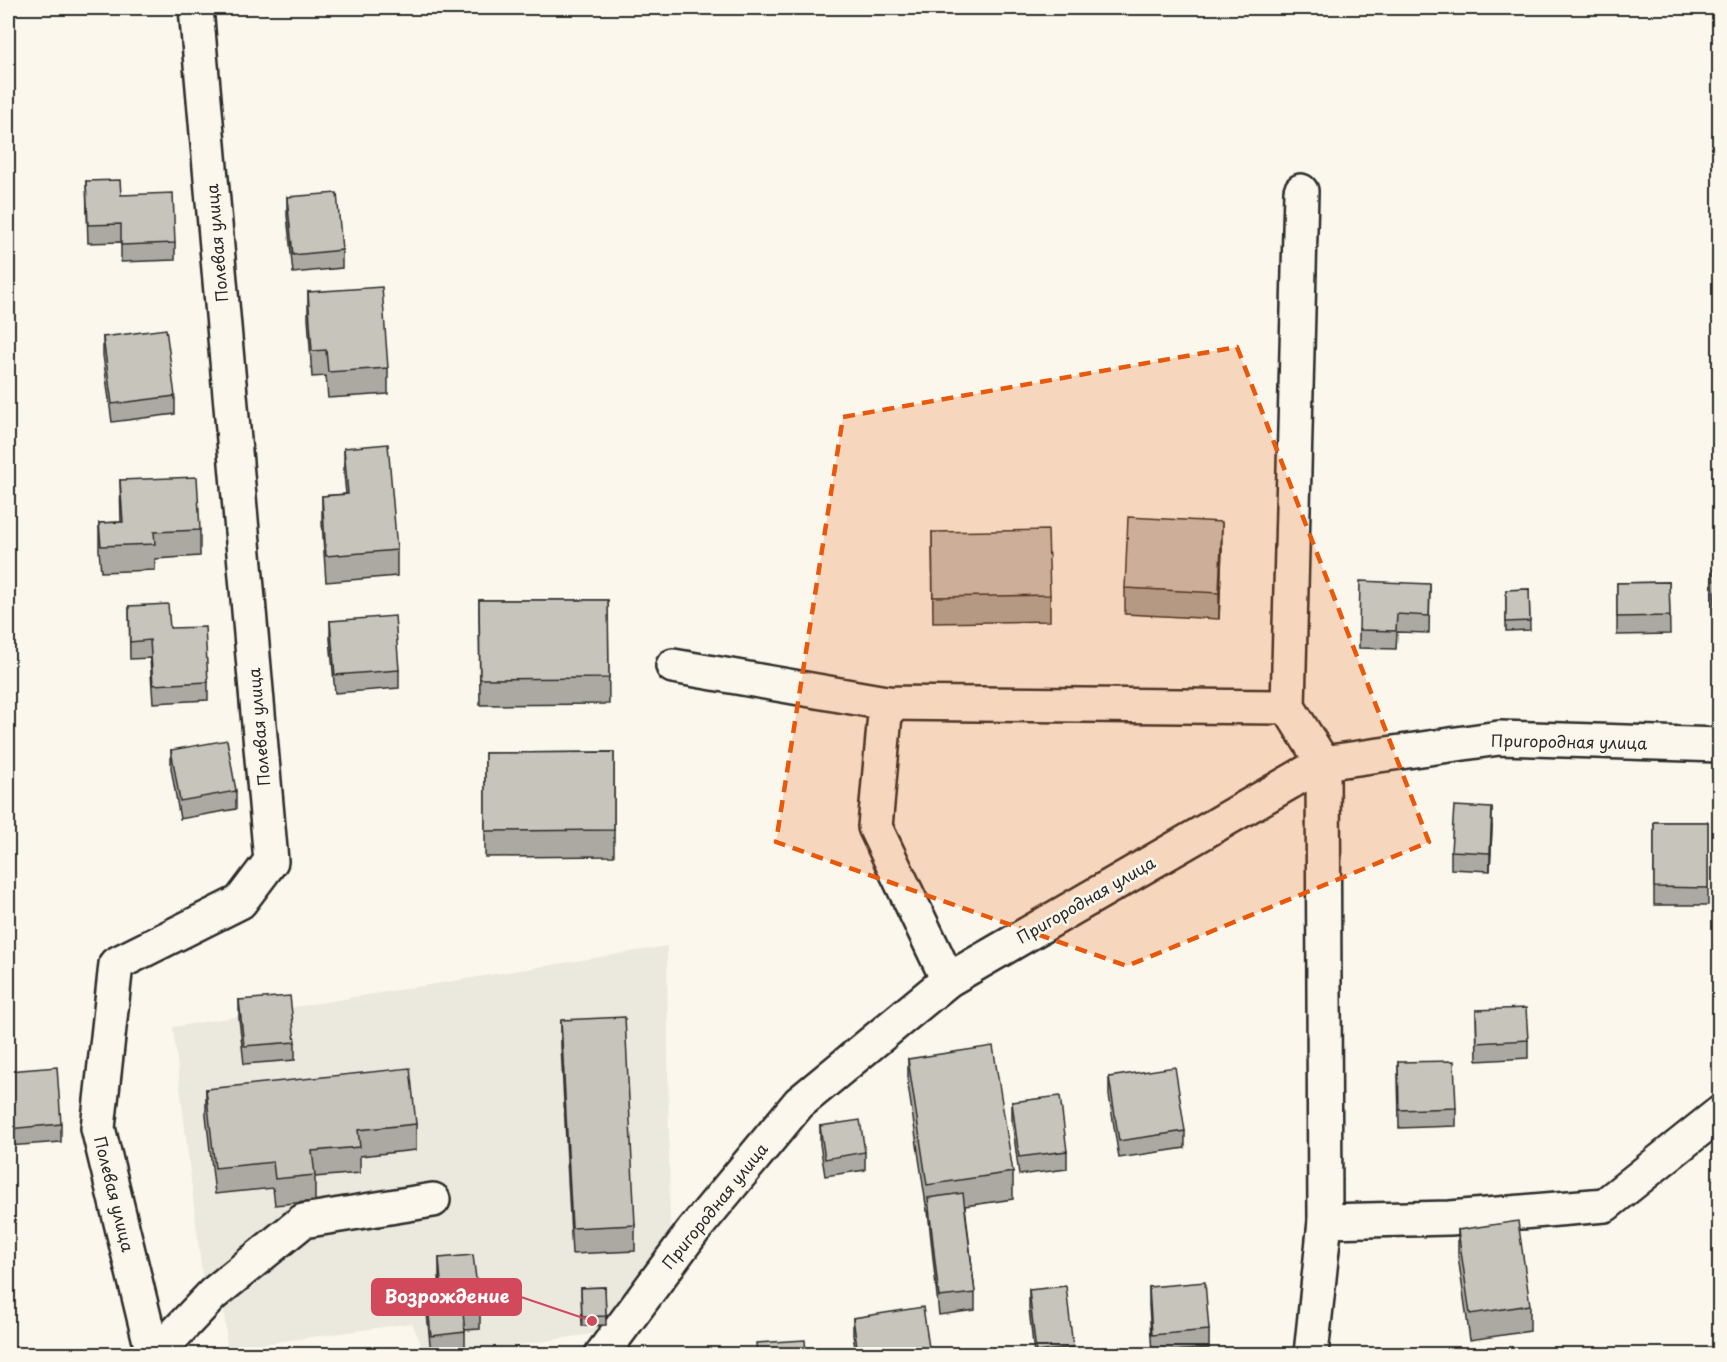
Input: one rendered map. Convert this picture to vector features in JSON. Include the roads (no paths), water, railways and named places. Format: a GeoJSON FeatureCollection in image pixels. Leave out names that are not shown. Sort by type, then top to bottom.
{"type":"FeatureCollection","features":[{"type":"Feature","properties":{"kind":"street","name":"Полевая улица"},"geometry":{"type":"LineString","coordinates":[[155,1354],[98,1128],[116,964],[240,902],[271,861],[196,8]]}},
{"type":"Feature","properties":{"kind":"street"},"geometry":{"type":"LineString","coordinates":[[1301,191],[1288,707],[1323,763],[1325,1221],[1311,1354]]}},
{"type":"Feature","properties":{"kind":"street"},"geometry":{"type":"LineString","coordinates":[[673,666],[886,703],[1288,707]]}},
{"type":"Feature","properties":{"kind":"street"},"geometry":{"type":"LineString","coordinates":[[886,703],[875,827],[948,980]]}},
{"type":"Feature","properties":{"kind":"street","name":"Пригородная улица"},"geometry":{"type":"LineString","coordinates":[[602,1354],[693,1231],[799,1102],[948,980],[1323,763],[1499,738],[1719,745]]}},
{"type":"Feature","properties":{"kind":"street"},"geometry":{"type":"LineString","coordinates":[[1325,1221],[1450,1218],[1605,1205],[1719,1113]]}},
{"type":"Feature","properties":{"kind":"street"},"geometry":{"type":"LineString","coordinates":[[155,1354],[213,1294],[303,1221],[433,1200]]}},
{"type":"Feature","properties":{"kind":"place","name":"Возрождение"},"geometry":{"type":"Point","coordinates":[592,1321]}}]}
